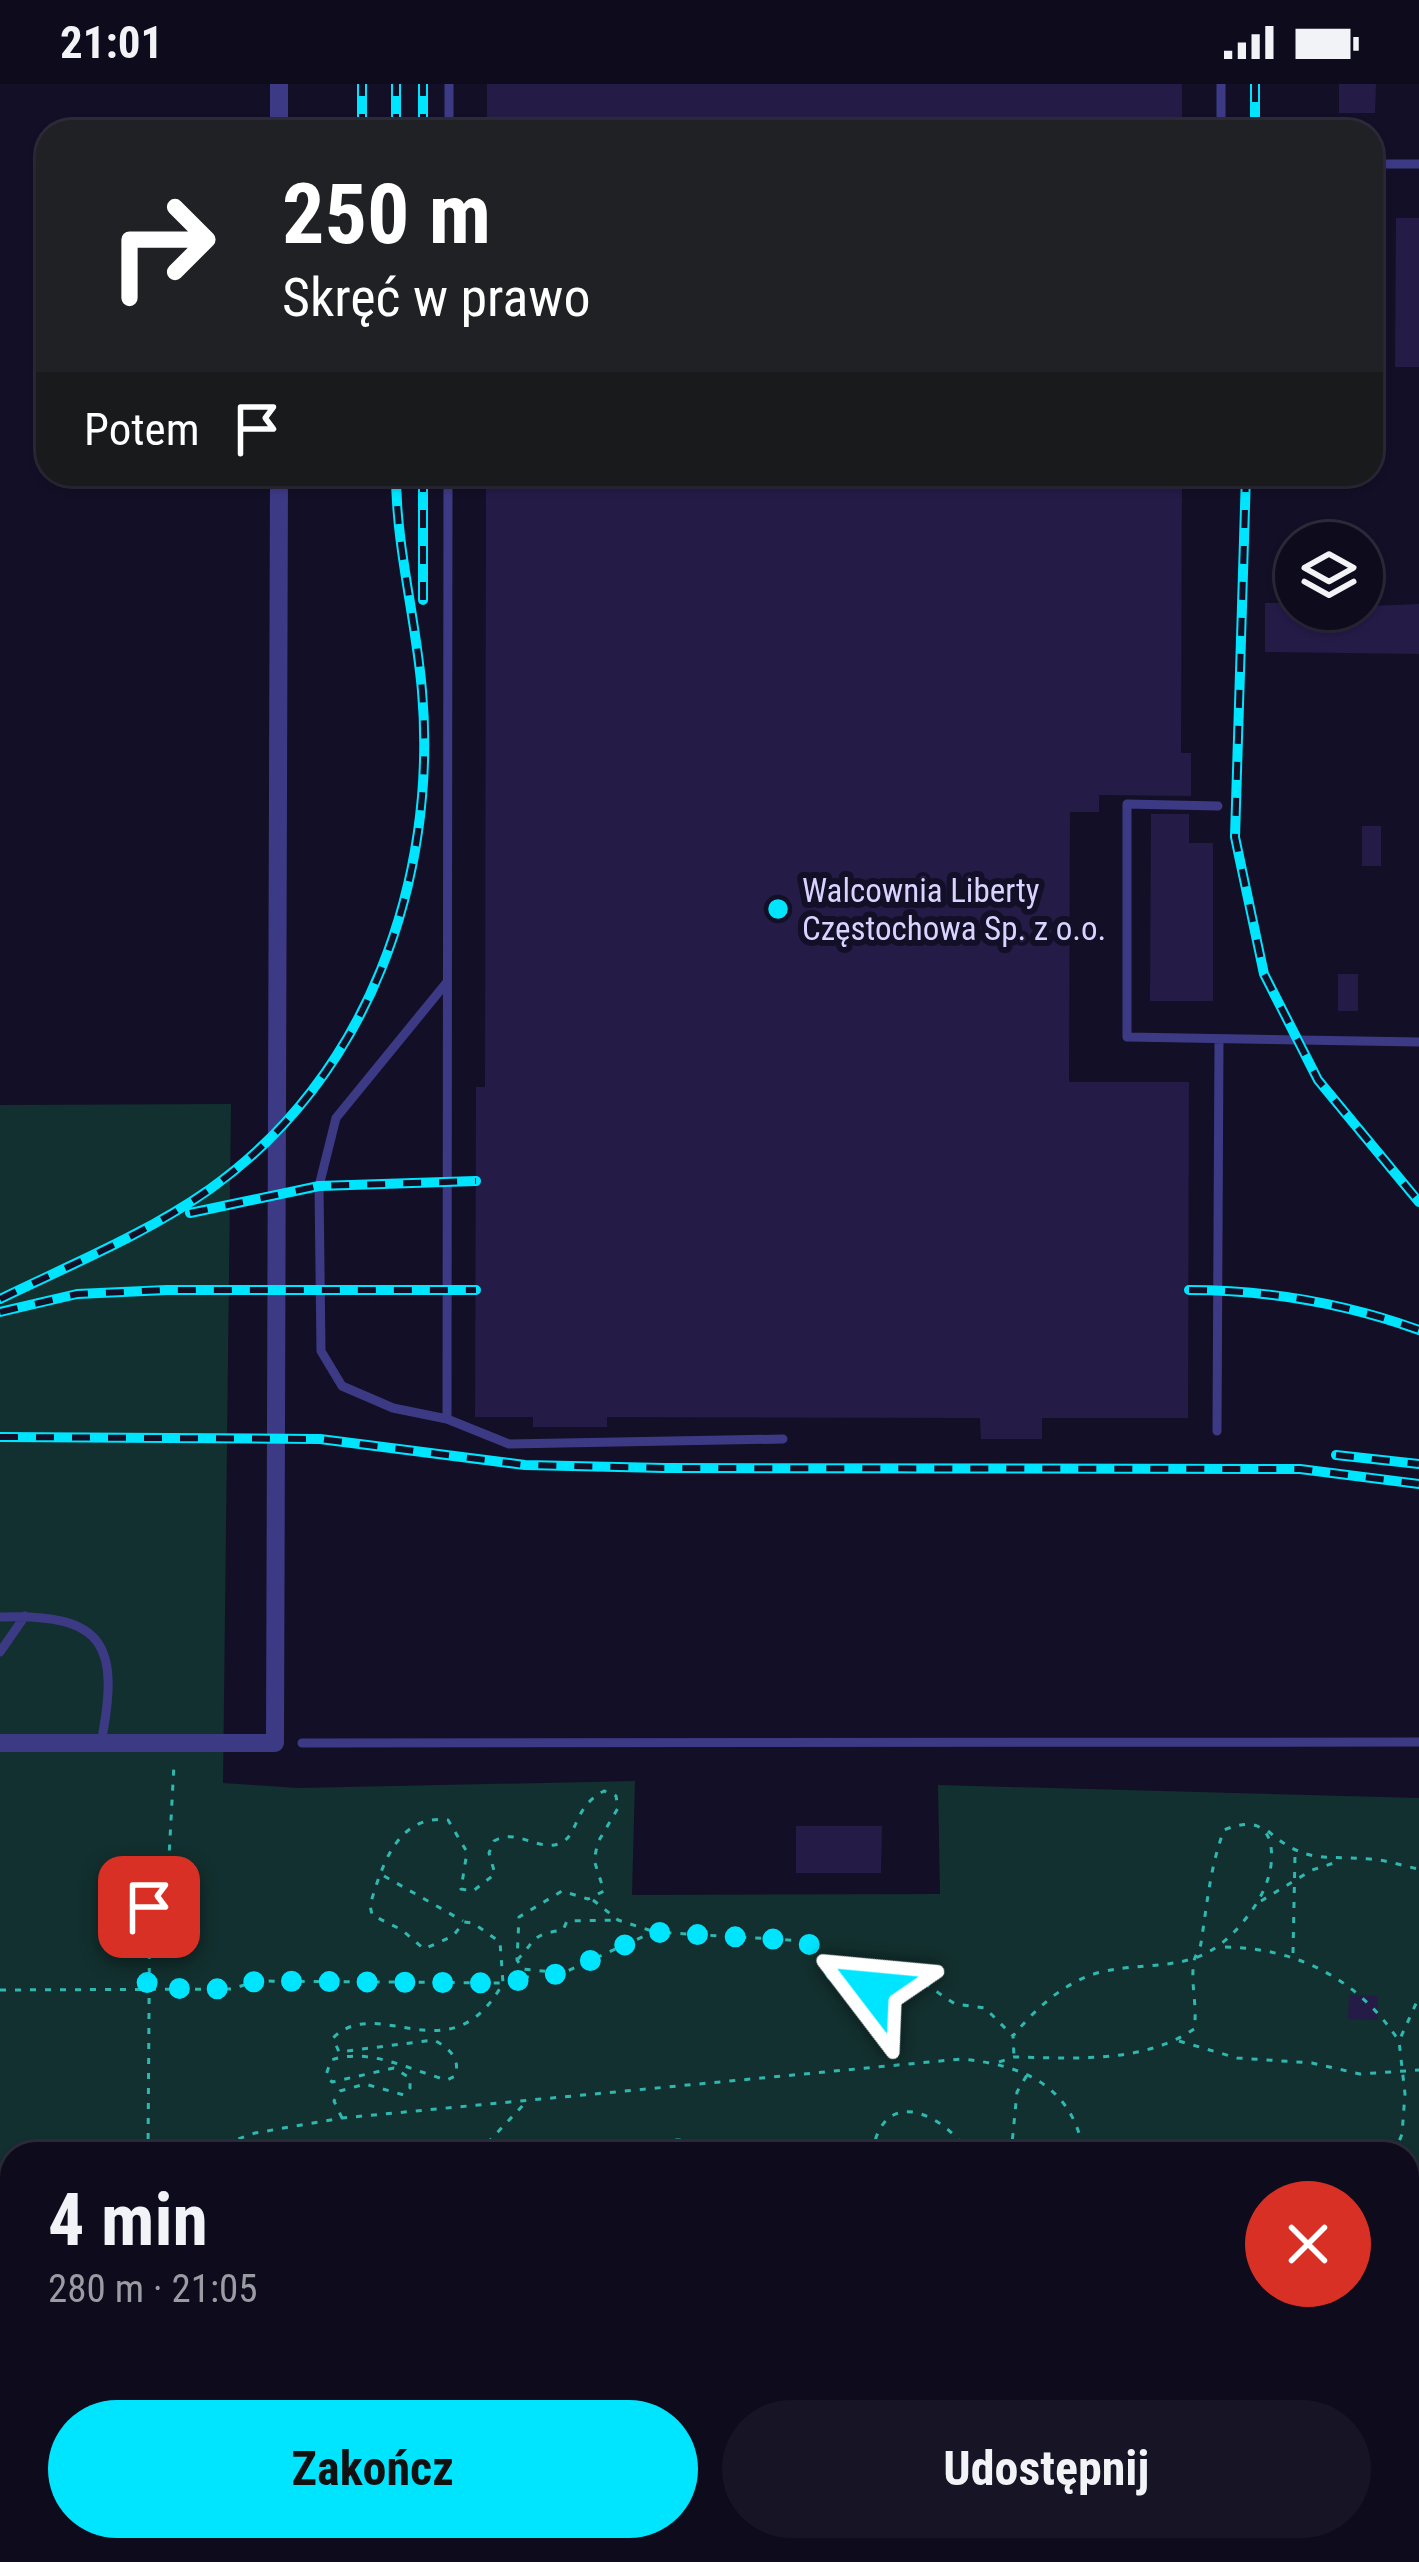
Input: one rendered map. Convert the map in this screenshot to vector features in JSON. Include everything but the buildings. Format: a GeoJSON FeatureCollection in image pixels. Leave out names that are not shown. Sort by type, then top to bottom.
{"type":"FeatureCollection","features":[{"type":"Feature","properties":{"kind":"street"},"geometry":{"type":"LineString","coordinates":[[279,84],[279,120]]}},
{"type":"Feature","properties":{"kind":"street"},"geometry":{"type":"LineString","coordinates":[[0,1743],[275,1743],[279,486]]}},
{"type":"Feature","properties":{"kind":"lane"},"geometry":{"type":"LineString","coordinates":[[449,84],[449,120]]}},
{"type":"Feature","properties":{"kind":"lane"},"geometry":{"type":"LineString","coordinates":[[1221,84],[1221,120]]}},
{"type":"Feature","properties":{"kind":"lane"},"geometry":{"type":"LineString","coordinates":[[1383,164],[1419,164]]}},
{"type":"Feature","properties":{"kind":"lane"},"geometry":{"type":"LineString","coordinates":[[447,1419],[448,486]]}},
{"type":"Feature","properties":{"kind":"lane"},"geometry":{"type":"LineString","coordinates":[[1218,806],[1127,804],[1127,1037],[1419,1042]]}},
{"type":"Feature","properties":{"kind":"lane"},"geometry":{"type":"LineString","coordinates":[[447,982],[336,1118],[319,1186],[322,1351],[342,1386],[393,1408],[447,1419],[509,1444],[782,1439]]}},
{"type":"Feature","properties":{"kind":"lane"},"geometry":{"type":"LineString","coordinates":[[1217,1431],[1219,1040]]}},
{"type":"Feature","properties":{"kind":"lane"},"geometry":{"type":"LineString","coordinates":[[0,1652],[26,1616]]}},
{"type":"Feature","properties":{"kind":"lane"},"geometry":{"type":"LineString","coordinates":[[0,1618],[26,1616],[77,1624],[101,1645],[112,1673],[101,1743]]}},
{"type":"Feature","properties":{"kind":"lane"},"geometry":{"type":"LineString","coordinates":[[302,1743],[1419,1742]]}},
{"type":"Feature","properties":{"kind":"path"},"geometry":{"type":"LineString","coordinates":[[148,2142],[150,1867],[169,1857],[176,1744]]}},
{"type":"Feature","properties":{"kind":"path"},"geometry":{"type":"LineString","coordinates":[[464,1922],[435,1947],[416,1946],[403,1930],[372,1915],[370,1905],[392,1842],[414,1827],[441,1819],[454,1825],[467,1852],[461,1889],[473,1891],[495,1874],[489,1853],[494,1841],[509,1835],[561,1843],[569,1837],[580,1809],[598,1794],[611,1792],[618,1808],[598,1842],[594,1860],[604,1891],[588,1899]]}},
{"type":"Feature","properties":{"kind":"path"},"geometry":{"type":"LineString","coordinates":[[997,2063],[1014,2057],[1124,2055],[1178,2040],[1194,2029],[1198,2008],[1194,1961],[1202,1945],[1200,1923],[1224,1830],[1257,1822],[1295,1851],[1339,1861]]}},
{"type":"Feature","properties":{"kind":"path"},"geometry":{"type":"LineString","coordinates":[[1013,2036],[1047,2002],[1083,1979],[1102,1972],[1194,1961],[1221,1947],[1256,1904],[1269,1874],[1273,1849],[1268,1830]]}},
{"type":"Feature","properties":{"kind":"path"},"geometry":{"type":"LineString","coordinates":[[1293,1955],[1295,1851]]}},
{"type":"Feature","properties":{"kind":"path"},"geometry":{"type":"LineString","coordinates":[[1256,1904],[1339,1861],[1368,1858],[1419,1869]]}},
{"type":"Feature","properties":{"kind":"path"},"geometry":{"type":"LineString","coordinates":[[341,2118],[334,2102],[340,2091],[364,2084],[404,2095],[410,2078],[394,2068],[332,2082],[326,2075],[331,2060],[343,2056],[399,2063],[447,2080],[458,2067],[454,2055],[434,2040],[338,2052],[333,2038],[340,2030],[368,2023],[445,2032],[475,2017],[503,1983],[500,1942],[383,1874]]}},
{"type":"Feature","properties":{"kind":"path"},"geometry":{"type":"LineString","coordinates":[[618,1920],[601,1903],[562,1891],[519,1917],[517,1960],[523,1969],[563,1973],[653,1932]]}},
{"type":"Feature","properties":{"kind":"path"},"geometry":{"type":"LineString","coordinates":[[517,1960],[528,1941],[543,1932],[563,1930],[567,1921],[618,1920],[653,1932],[806,1941],[847,1984],[862,1990],[896,1974],[912,1975],[955,2004],[985,2008],[1013,2036],[1014,2057]]}},
{"type":"Feature","properties":{"kind":"path"},"geometry":{"type":"LineString","coordinates":[[1221,1947],[1293,1955],[1350,1987],[1379,2011],[1399,2041],[1403,2071],[1399,2142]]}},
{"type":"Feature","properties":{"kind":"path"},"geometry":{"type":"LineString","coordinates":[[0,1990],[232,1989],[256,1981],[503,1983],[540,1973]]}},
{"type":"Feature","properties":{"kind":"path"},"geometry":{"type":"LineString","coordinates":[[1399,2041],[1419,1996]]}},
{"type":"Feature","properties":{"kind":"path"},"geometry":{"type":"LineString","coordinates":[[1178,2040],[1237,2058],[1312,2063],[1360,2074],[1419,2070]]}},
{"type":"Feature","properties":{"kind":"path"},"geometry":{"type":"LineString","coordinates":[[230,2142],[341,2118],[961,2059],[997,2063],[1028,2074],[1058,2096],[1076,2117],[1081,2142]]}},
{"type":"Feature","properties":{"kind":"path"},"geometry":{"type":"LineString","coordinates":[[1012,2142],[1018,2092],[1028,2074]]}},
{"type":"Feature","properties":{"kind":"path"},"geometry":{"type":"LineString","coordinates":[[489,2142],[529,2100]]}},
{"type":"Feature","properties":{"kind":"path"},"geometry":{"type":"LineString","coordinates":[[874,2142],[890,2120],[911,2111],[929,2113],[962,2142]]}},
{"type":"Feature","properties":{"kind":"green space"},"geometry":{"type":"Polygon","coordinates":[[[231,1104],[223,1783],[298,1788],[635,1781],[632,1895],[940,1894],[938,1785],[1419,1798],[1419,2142],[0,2142],[0,1105],[231,1104]]]}},
{"type":"Feature","properties":{"kind":"railway"},"geometry":{"type":"LineString","coordinates":[[362,84],[362,120]]}},
{"type":"Feature","properties":{"kind":"railway"},"geometry":{"type":"LineString","coordinates":[[396,84],[396,120]]}},
{"type":"Feature","properties":{"kind":"railway"},"geometry":{"type":"LineString","coordinates":[[423,84],[423,120]]}},
{"type":"Feature","properties":{"kind":"railway"},"geometry":{"type":"LineString","coordinates":[[1255,84],[1255,120]]}},
{"type":"Feature","properties":{"kind":"railway"},"geometry":{"type":"LineString","coordinates":[[0,1299],[107,1248],[210,1189],[265,1143],[312,1091],[351,1032],[381,969],[404,902],[418,833],[424,762],[422,691],[397,486]]}},
{"type":"Feature","properties":{"kind":"railway"},"geometry":{"type":"LineString","coordinates":[[423,486],[423,600]]}},
{"type":"Feature","properties":{"kind":"railway"},"geometry":{"type":"LineString","coordinates":[[1246,486],[1235,837],[1264,974],[1318,1080],[1419,1202]]}},
{"type":"Feature","properties":{"kind":"railway"},"geometry":{"type":"LineString","coordinates":[[190,1213],[319,1186],[476,1181]]}},
{"type":"Feature","properties":{"kind":"railway"},"geometry":{"type":"LineString","coordinates":[[0,1312],[77,1294],[476,1290]]}},
{"type":"Feature","properties":{"kind":"railway"},"geometry":{"type":"LineString","coordinates":[[1189,1290],[1306,1300],[1419,1330]]}},
{"type":"Feature","properties":{"kind":"railway"},"geometry":{"type":"LineString","coordinates":[[0,1437],[320,1439],[525,1465],[1300,1469],[1419,1484]]}},
{"type":"Feature","properties":{"kind":"railway"},"geometry":{"type":"LineString","coordinates":[[1336,1455],[1419,1464]]}},
{"type":"Feature","properties":{"kind":"place","name":"Walcownia Liberty Częstochowa Sp. z o.o."},"geometry":{"type":"Point","coordinates":[778,909]}},
{"type":"Feature","properties":{"kind":"route"},"geometry":{"type":"LineString","coordinates":[[149,1907],[147,1988],[232,1989],[256,1981],[503,1983],[540,1973],[563,1973],[653,1932],[806,1941],[847,1984],[872,1988]]}}]}
